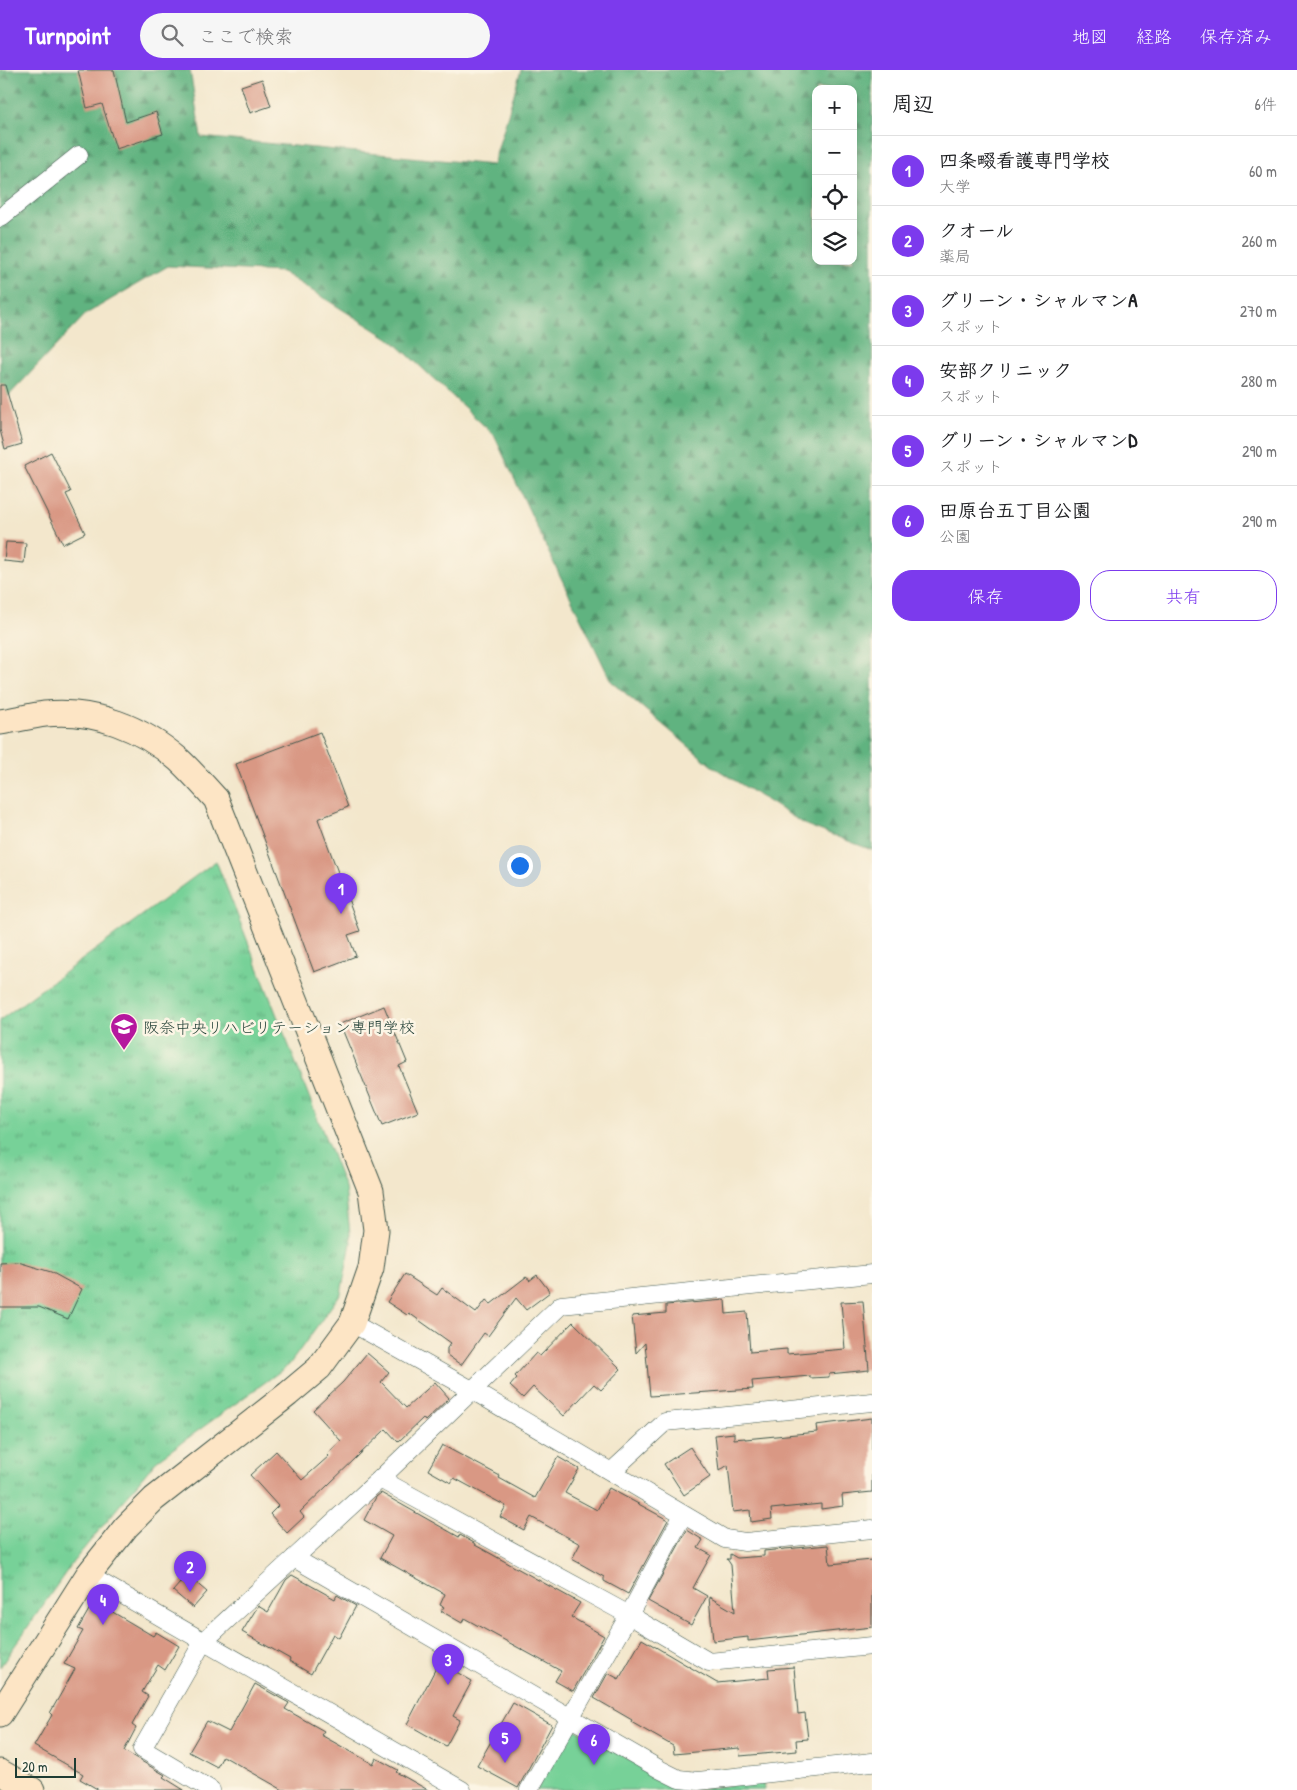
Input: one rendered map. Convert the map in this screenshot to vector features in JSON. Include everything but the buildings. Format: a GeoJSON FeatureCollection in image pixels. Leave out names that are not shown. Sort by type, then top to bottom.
{"type":"FeatureCollection","features":[{"type":"Feature","properties":{"kind":"street"},"geometry":{"type":"LineString","coordinates":[[0,218],[79,154]]}},
{"type":"Feature","properties":{"kind":"street"},"geometry":{"type":"LineString","coordinates":[[0,722],[47,714],[82,715],[119,722],[150,738],[179,760],[216,798],[371,1191],[376,1230],[371,1268],[352,1323],[319,1368],[154,1499],[126,1526],[88,1575],[0,1714]]}},
{"type":"Feature","properties":{"kind":"street"},"geometry":{"type":"LineString","coordinates":[[211,1790],[142,1749],[203,1642],[380,1479],[561,1305],[872,1274]]}},
{"type":"Feature","properties":{"kind":"street"},"geometry":{"type":"LineString","coordinates":[[352,1323],[472,1390],[725,1539],[745,1542],[872,1529]]}},
{"type":"Feature","properties":{"kind":"street"},"geometry":{"type":"LineString","coordinates":[[610,1472],[665,1422],[872,1402]]}},
{"type":"Feature","properties":{"kind":"street"},"geometry":{"type":"LineString","coordinates":[[380,1479],[629,1615],[709,1662],[872,1646]]}},
{"type":"Feature","properties":{"kind":"street"},"geometry":{"type":"LineString","coordinates":[[529,1790],[629,1615],[683,1515]]}},
{"type":"Feature","properties":{"kind":"street"},"geometry":{"type":"LineString","coordinates":[[294,1558],[661,1770],[679,1778],[698,1781],[872,1762]]}},
{"type":"Feature","properties":{"kind":"street"},"geometry":{"type":"LineString","coordinates":[[88,1575],[462,1790]]}},
{"type":"Feature","properties":{"kind":"street"},"geometry":{"type":"LineString","coordinates":[[0,1772],[32,1790]]}},
{"type":"Feature","properties":{"kind":"green space"},"geometry":{"type":"Polygon","coordinates":[[[0,70],[190,70],[201,137],[493,165],[521,70],[872,70],[872,850],[806,825],[712,766],[611,681],[494,435],[393,341],[282,272],[168,266],[86,314],[0,405],[0,70]]]}},
{"type":"Feature","properties":{"kind":"green space"},"geometry":{"type":"Polygon","coordinates":[[[216,861],[345,1188],[351,1243],[341,1293],[289,1365],[156,1461],[73,1562],[0,1667],[0,1020],[216,861]]]}},
{"type":"Feature","properties":{"kind":"green space"},"geometry":{"type":"Polygon","coordinates":[[[575,1729],[684,1790],[536,1790],[554,1758],[575,1729]]]}},
{"type":"Feature","properties":{"kind":"green space"},"geometry":{"type":"Polygon","coordinates":[[[763,1781],[764,1790],[691,1790],[763,1781]]]}},
{"type":"Feature","properties":{"kind":"place","name":"四条畷看護専門学校"},"geometry":{"type":"Point","coordinates":[341,914]}},
{"type":"Feature","properties":{"kind":"place","name":"阪奈中央リハビリテーション専門学校"},"geometry":{"type":"Point","coordinates":[124,1051]}},
{"type":"Feature","properties":{"kind":"place","name":"クオール"},"geometry":{"type":"Point","coordinates":[190,1592]}},
{"type":"Feature","properties":{"kind":"place","name":"安部クリニック"},"geometry":{"type":"Point","coordinates":[103,1625]}},
{"type":"Feature","properties":{"kind":"place","name":"グリーン・シャルマンA"},"geometry":{"type":"Point","coordinates":[448,1685]}},
{"type":"Feature","properties":{"kind":"place","name":"グリーン・シャルマンD"},"geometry":{"type":"Point","coordinates":[505,1763]}},
{"type":"Feature","properties":{"kind":"place","name":"田原台五丁目公園"},"geometry":{"type":"Point","coordinates":[594,1765]}}]}
